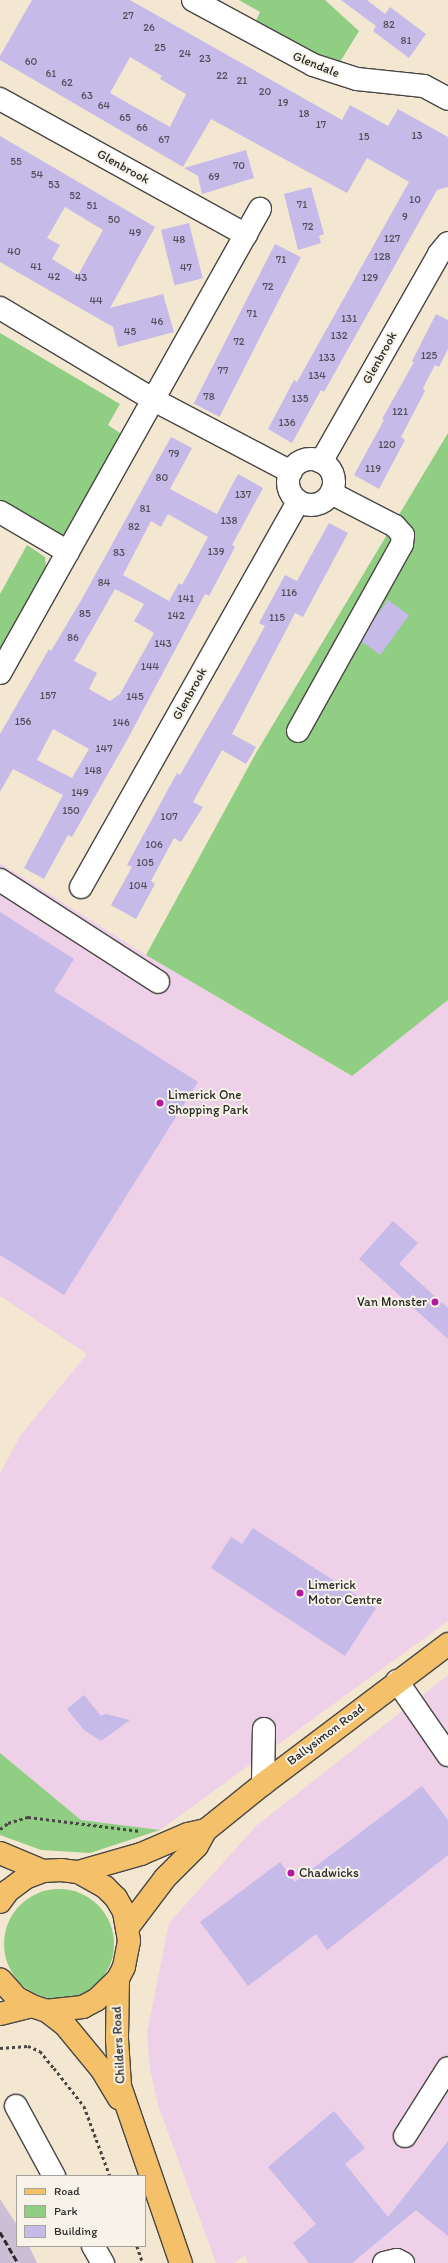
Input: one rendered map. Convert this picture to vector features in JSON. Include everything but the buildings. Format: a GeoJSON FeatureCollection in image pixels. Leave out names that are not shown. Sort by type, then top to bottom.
{"type":"FeatureCollection","features":[{"type":"Feature","properties":{"kind":"main road","name":"Ballysimon Road"},"geometry":{"type":"LineString","coordinates":[[128,1927],[165,1878],[197,1846],[206,1830],[263,1784],[397,1681],[448,1644]]}},
{"type":"Feature","properties":{"kind":"main road","name":"Ballysimon Road"},"geometry":{"type":"LineString","coordinates":[[78,1872],[172,1843],[188,1834],[206,1830]]}},
{"type":"Feature","properties":{"kind":"main road"},"geometry":{"type":"LineString","coordinates":[[0,1853],[43,1871]]}},
{"type":"Feature","properties":{"kind":"main road"},"geometry":{"type":"LineString","coordinates":[[0,1902],[8,1891],[24,1878],[43,1871],[61,1870],[78,1872],[93,1878],[116,1898],[128,1927],[128,1954],[118,1979],[96,2000],[83,2007],[39,2008],[0,2014]]}},
{"type":"Feature","properties":{"kind":"main road","name":"Childers Road"},"geometry":{"type":"LineString","coordinates":[[118,1979],[118,2065],[127,2110],[181,2263]]}},
{"type":"Feature","properties":{"kind":"main road","name":"Childers Road"},"geometry":{"type":"LineString","coordinates":[[0,1980],[17,1998],[39,2008],[65,2025],[102,2070],[127,2110]]}},
{"type":"Feature","properties":{"kind":"street","name":"Glendale"},"geometry":{"type":"LineString","coordinates":[[193,0],[313,65],[357,79],[424,86],[448,99]]}},
{"type":"Feature","properties":{"kind":"street","name":"Glenbrook"},"geometry":{"type":"LineString","coordinates":[[0,99],[246,235]]}},
{"type":"Feature","properties":{"kind":"street"},"geometry":{"type":"LineString","coordinates":[[0,673],[152,399],[260,210]]}},
{"type":"Feature","properties":{"kind":"street","name":"Glenbrook"},"geometry":{"type":"LineString","coordinates":[[321,462],[443,248]]}},
{"type":"Feature","properties":{"kind":"street"},"geometry":{"type":"LineString","coordinates":[[0,308],[152,399],[291,472]]}},
{"type":"Feature","properties":{"kind":"street"},"geometry":{"type":"LineString","coordinates":[[307,460],[321,462],[331,472],[334,486],[331,493],[321,503],[314,505],[298,502],[288,486],[291,472],[294,466],[307,460]]}},
{"type":"Feature","properties":{"kind":"street"},"geometry":{"type":"LineString","coordinates":[[298,731],[402,544],[403,535],[395,526],[331,493]]}},
{"type":"Feature","properties":{"kind":"street","name":"Glenbrook"},"geometry":{"type":"LineString","coordinates":[[81,887],[298,502]]}},
{"type":"Feature","properties":{"kind":"street"},"geometry":{"type":"LineString","coordinates":[[0,512],[68,552]]}},
{"type":"Feature","properties":{"kind":"street"},"geometry":{"type":"LineString","coordinates":[[0,880],[158,982]]}},
{"type":"Feature","properties":{"kind":"street"},"geometry":{"type":"LineString","coordinates":[[397,1681],[448,1756]]}},
{"type":"Feature","properties":{"kind":"street"},"geometry":{"type":"LineString","coordinates":[[263,1784],[264,1729]]}},
{"type":"Feature","properties":{"kind":"street"},"geometry":{"type":"LineString","coordinates":[[405,2136],[448,2068]]}},
{"type":"Feature","properties":{"kind":"street"},"geometry":{"type":"LineString","coordinates":[[16,2106],[53,2175]]}},
{"type":"Feature","properties":{"kind":"street"},"geometry":{"type":"LineString","coordinates":[[94,2247],[103,2263]]}},
{"type":"Feature","properties":{"kind":"street"},"geometry":{"type":"LineString","coordinates":[[384,2263],[397,2260],[403,2263]]}},
{"type":"Feature","properties":{"kind":"path"},"geometry":{"type":"LineString","coordinates":[[0,1829],[8,1823],[28,1817],[123,1830],[162,1833],[172,1843]]}},
{"type":"Feature","properties":{"kind":"path"},"geometry":{"type":"LineString","coordinates":[[0,2048],[28,2046],[40,2051],[84,2106],[110,2175]]}},
{"type":"Feature","properties":{"kind":"path"},"geometry":{"type":"LineString","coordinates":[[136,2247],[143,2263]]}},
{"type":"Feature","properties":{"kind":"shaded area"},"geometry":{"type":"Polygon","coordinates":[[[0,863],[146,955],[351,1076],[448,1000],[448,1621],[160,1830],[81,1820],[0,1753],[0,1474],[20,1436],[87,1354],[0,1296],[0,863]]]}},
{"type":"Feature","properties":{"kind":"shaded area"},"geometry":{"type":"Polygon","coordinates":[[[448,1675],[448,2263],[248,2263],[245,2255],[234,2263],[216,2263],[158,2105],[150,2069],[147,2033],[169,1923],[256,1826],[448,1675]]]}},
{"type":"Feature","properties":{"kind":"shaded area"},"geometry":{"type":"Polygon","coordinates":[[[0,2199],[16,2223],[16,2247],[29,2247],[37,2263],[0,2263],[0,2199]]]}},
{"type":"Feature","properties":{"kind":"green space"},"geometry":{"type":"Polygon","coordinates":[[[239,0],[325,0],[359,31],[340,62],[324,59],[254,25],[260,12],[239,0]]]}},
{"type":"Feature","properties":{"kind":"green space"},"geometry":{"type":"Polygon","coordinates":[[[0,333],[120,404],[108,425],[120,433],[121,438],[68,535],[62,536],[0,503],[0,333]]]}},
{"type":"Feature","properties":{"kind":"green space"},"geometry":{"type":"Polygon","coordinates":[[[448,433],[448,1000],[352,1076],[146,955],[256,753],[448,433]]]}},
{"type":"Feature","properties":{"kind":"green space"},"geometry":{"type":"Polygon","coordinates":[[[27,545],[45,557],[46,569],[0,652],[0,594],[27,545]]]}},
{"type":"Feature","properties":{"kind":"green space"},"geometry":{"type":"Polygon","coordinates":[[[0,1753],[81,1820],[160,1830],[90,1853],[41,1850],[0,1835],[0,1753]]]}},
{"type":"Feature","properties":{"kind":"green space"},"geometry":{"type":"Polygon","coordinates":[[[59,1889],[80,1893],[90,1898],[98,1905],[105,1913],[110,1923],[114,1944],[110,1965],[105,1975],[98,1983],[90,1990],[80,1995],[59,1999],[38,1995],[28,1990],[20,1983],[13,1975],[8,1965],[4,1944],[8,1923],[13,1913],[20,1905],[28,1898],[38,1893],[59,1889]]]}},
{"type":"Feature","properties":{"kind":"railway"},"geometry":{"type":"LineString","coordinates":[[0,2232],[18,2263]]}},
{"type":"Feature","properties":{"kind":"place","name":"Limerick One Shopping Park"},"geometry":{"type":"Point","coordinates":[160,1103]}},
{"type":"Feature","properties":{"kind":"place","name":"Van Monster"},"geometry":{"type":"Point","coordinates":[435,1302]}},
{"type":"Feature","properties":{"kind":"place","name":"Limerick Motor Centre"},"geometry":{"type":"Point","coordinates":[300,1593]}},
{"type":"Feature","properties":{"kind":"place","name":"Chadwicks"},"geometry":{"type":"Point","coordinates":[291,1873]}}]}
